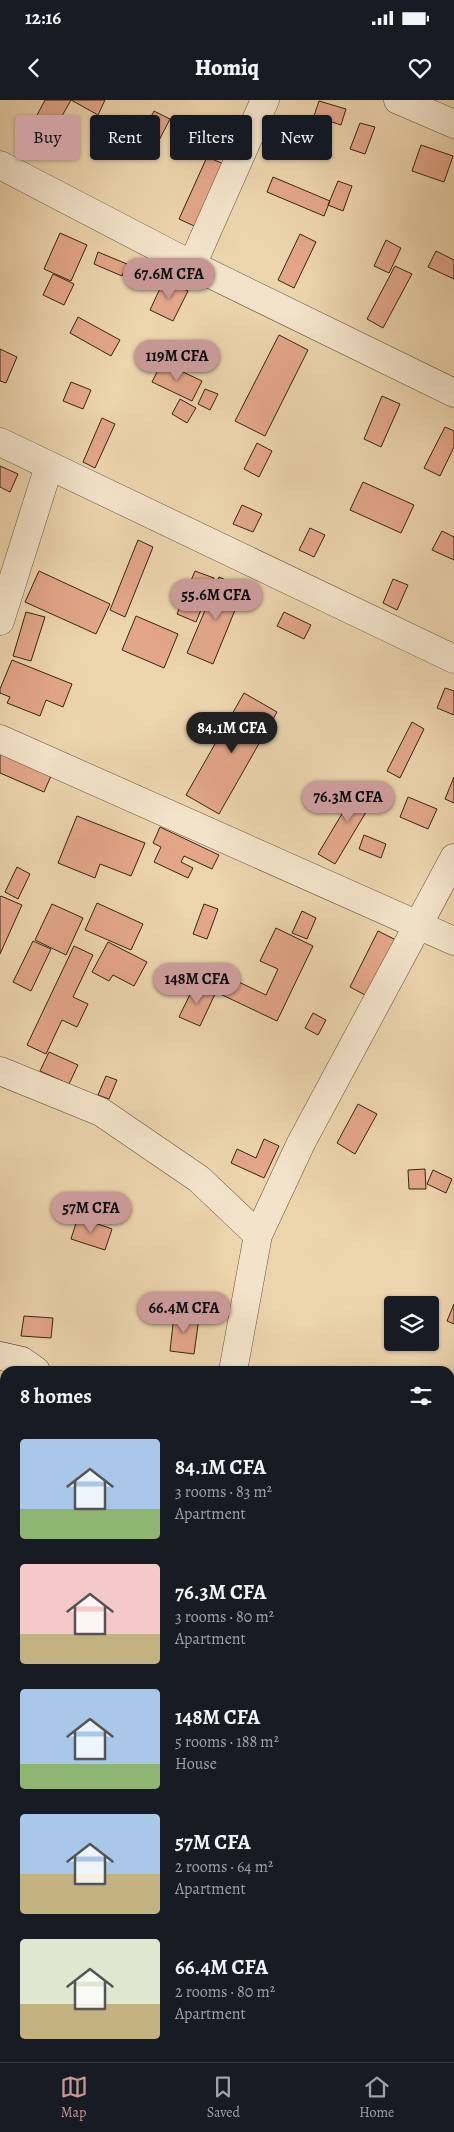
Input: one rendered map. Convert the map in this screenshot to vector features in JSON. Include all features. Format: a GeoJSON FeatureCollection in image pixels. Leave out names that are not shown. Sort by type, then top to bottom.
{"type":"FeatureCollection","features":[{"type":"Feature","properties":{"kind":"street"},"geometry":{"type":"LineString","coordinates":[[192,265],[265,100]]}},
{"type":"Feature","properties":{"kind":"street"},"geometry":{"type":"LineString","coordinates":[[398,100],[454,124]]}},
{"type":"Feature","properties":{"kind":"street"},"geometry":{"type":"LineString","coordinates":[[0,165],[192,265],[454,393]]}},
{"type":"Feature","properties":{"kind":"street"},"geometry":{"type":"LineString","coordinates":[[0,442],[454,660]]}},
{"type":"Feature","properties":{"kind":"street"},"geometry":{"type":"LineString","coordinates":[[0,621],[49,466]]}},
{"type":"Feature","properties":{"kind":"street"},"geometry":{"type":"LineString","coordinates":[[0,739],[454,941]]}},
{"type":"Feature","properties":{"kind":"street"},"geometry":{"type":"LineString","coordinates":[[234,1366],[258,1235],[301,1143],[454,858]]}},
{"type":"Feature","properties":{"kind":"street"},"geometry":{"type":"LineString","coordinates":[[0,1071],[100,1112],[199,1179],[258,1235]]}},
{"type":"Feature","properties":{"kind":"street"},"geometry":{"type":"LineString","coordinates":[[0,1356],[22,1360],[30,1366]]}},
{"type":"Feature","properties":{"kind":"building"},"geometry":{"type":"Polygon","coordinates":[[[45,100],[71,100],[62,115],[37,115],[45,100]]]}},
{"type":"Feature","properties":{"kind":"building"},"geometry":{"type":"Polygon","coordinates":[[[71,100],[105,100],[98,115],[71,100]]]}},
{"type":"Feature","properties":{"kind":"building"},"geometry":{"type":"Polygon","coordinates":[[[319,101],[346,109],[341,125],[332,122],[332,115],[314,115],[319,101]]]}},
{"type":"Feature","properties":{"kind":"building"},"geometry":{"type":"Polygon","coordinates":[[[154,111],[170,119],[160,138],[160,115],[152,115],[154,111]]]}},
{"type":"Feature","properties":{"kind":"building"},"geometry":{"type":"Polygon","coordinates":[[[360,123],[375,127],[365,154],[350,149],[360,123]]]}},
{"type":"Feature","properties":{"kind":"building"},"geometry":{"type":"Polygon","coordinates":[[[421,145],[453,156],[444,182],[412,171],[421,145]]]}},
{"type":"Feature","properties":{"kind":"building"},"geometry":{"type":"Polygon","coordinates":[[[206,160],[214,160],[231,167],[203,230],[179,219],[206,160]]]}},
{"type":"Feature","properties":{"kind":"building"},"geometry":{"type":"Polygon","coordinates":[[[273,177],[330,201],[324,216],[267,192],[273,177]]]}},
{"type":"Feature","properties":{"kind":"building"},"geometry":{"type":"Polygon","coordinates":[[[338,181],[352,186],[343,211],[328,205],[338,181]]]}},
{"type":"Feature","properties":{"kind":"building"},"geometry":{"type":"Polygon","coordinates":[[[60,233],[87,245],[71,281],[44,269],[60,233]]]}},
{"type":"Feature","properties":{"kind":"building"},"geometry":{"type":"Polygon","coordinates":[[[300,234],[316,242],[294,288],[278,280],[300,234]]]}},
{"type":"Feature","properties":{"kind":"building"},"geometry":{"type":"Polygon","coordinates":[[[386,240],[401,248],[389,273],[374,266],[386,240]]]}},
{"type":"Feature","properties":{"kind":"building"},"geometry":{"type":"Polygon","coordinates":[[[436,251],[454,260],[454,279],[428,267],[436,251]]]}},
{"type":"Feature","properties":{"kind":"building"},"geometry":{"type":"Polygon","coordinates":[[[98,252],[127,264],[122,276],[94,264],[98,252]]]}},
{"type":"Feature","properties":{"kind":"building"},"geometry":{"type":"Polygon","coordinates":[[[395,266],[412,274],[383,328],[367,319],[395,266]]]}},
{"type":"Feature","properties":{"kind":"building"},"geometry":{"type":"Polygon","coordinates":[[[53,274],[74,284],[64,305],[43,295],[53,274]]]}},
{"type":"Feature","properties":{"kind":"building"},"geometry":{"type":"Polygon","coordinates":[[[164,280],[188,291],[173,321],[150,310],[164,280]]]}},
{"type":"Feature","properties":{"kind":"building"},"geometry":{"type":"Polygon","coordinates":[[[78,317],[120,340],[111,356],[70,333],[78,317]]]}},
{"type":"Feature","properties":{"kind":"building"},"geometry":{"type":"Polygon","coordinates":[[[279,335],[308,350],[265,436],[235,421],[279,335]]]}},
{"type":"Feature","properties":{"kind":"building"},"geometry":{"type":"Polygon","coordinates":[[[0,349],[17,357],[6,383],[0,381],[0,349]]]}},
{"type":"Feature","properties":{"kind":"building"},"geometry":{"type":"Polygon","coordinates":[[[162,362],[202,381],[192,401],[152,382],[162,362]]]}},
{"type":"Feature","properties":{"kind":"building"},"geometry":{"type":"Polygon","coordinates":[[[71,382],[91,390],[83,409],[63,401],[71,382]]]}},
{"type":"Feature","properties":{"kind":"building"},"geometry":{"type":"Polygon","coordinates":[[[205,389],[218,394],[210,410],[198,404],[205,389]]]}},
{"type":"Feature","properties":{"kind":"building"},"geometry":{"type":"Polygon","coordinates":[[[382,396],[400,404],[381,447],[364,439],[382,396]]]}},
{"type":"Feature","properties":{"kind":"building"},"geometry":{"type":"Polygon","coordinates":[[[180,399],[196,408],[187,423],[172,414],[180,399]]]}},
{"type":"Feature","properties":{"kind":"building"},"geometry":{"type":"Polygon","coordinates":[[[102,418],[115,424],[95,468],[83,462],[102,418]]]}},
{"type":"Feature","properties":{"kind":"building"},"geometry":{"type":"Polygon","coordinates":[[[445,427],[454,431],[454,447],[440,476],[424,468],[445,427]]]}},
{"type":"Feature","properties":{"kind":"building"},"geometry":{"type":"Polygon","coordinates":[[[257,443],[272,451],[259,477],[244,469],[257,443]]]}},
{"type":"Feature","properties":{"kind":"building"},"geometry":{"type":"Polygon","coordinates":[[[0,466],[18,474],[10,492],[0,487],[0,466]]]}},
{"type":"Feature","properties":{"kind":"building"},"geometry":{"type":"Polygon","coordinates":[[[363,482],[414,505],[401,533],[350,510],[363,482]]]}},
{"type":"Feature","properties":{"kind":"building"},"geometry":{"type":"Polygon","coordinates":[[[242,505],[262,514],[253,532],[233,524],[242,505]]]}},
{"type":"Feature","properties":{"kind":"building"},"geometry":{"type":"Polygon","coordinates":[[[310,528],[325,535],[314,557],[299,550],[310,528]]]}},
{"type":"Feature","properties":{"kind":"building"},"geometry":{"type":"Polygon","coordinates":[[[442,531],[454,537],[454,560],[432,550],[442,531]]]}},
{"type":"Feature","properties":{"kind":"building"},"geometry":{"type":"Polygon","coordinates":[[[138,540],[153,547],[125,617],[110,610],[138,540]]]}},
{"type":"Feature","properties":{"kind":"building"},"geometry":{"type":"Polygon","coordinates":[[[39,571],[110,604],[96,634],[25,602],[39,571]]]}},
{"type":"Feature","properties":{"kind":"building"},"geometry":{"type":"Polygon","coordinates":[[[195,571],[214,578],[196,622],[177,614],[195,571]]]}},
{"type":"Feature","properties":{"kind":"building"},"geometry":{"type":"Polygon","coordinates":[[[219,577],[244,588],[213,664],[187,653],[219,577]]]}},
{"type":"Feature","properties":{"kind":"building"},"geometry":{"type":"Polygon","coordinates":[[[393,579],[408,585],[397,610],[383,603],[393,579]]]}},
{"type":"Feature","properties":{"kind":"building"},"geometry":{"type":"Polygon","coordinates":[[[26,612],[45,617],[31,661],[13,656],[26,612]]]}},
{"type":"Feature","properties":{"kind":"building"},"geometry":{"type":"Polygon","coordinates":[[[284,612],[311,625],[304,639],[277,626],[284,612]]]}},
{"type":"Feature","properties":{"kind":"building"},"geometry":{"type":"Polygon","coordinates":[[[136,616],[178,634],[164,668],[122,650],[136,616]]]}},
{"type":"Feature","properties":{"kind":"building"},"geometry":{"type":"Polygon","coordinates":[[[12,660],[72,684],[63,707],[46,700],[40,716],[7,703],[10,697],[0,693],[0,689],[12,660]]]}},
{"type":"Feature","properties":{"kind":"building"},"geometry":{"type":"Polygon","coordinates":[[[445,688],[454,691],[454,715],[437,708],[445,688]]]}},
{"type":"Feature","properties":{"kind":"building"},"geometry":{"type":"Polygon","coordinates":[[[244,693],[277,712],[219,814],[186,795],[244,693]]]}},
{"type":"Feature","properties":{"kind":"building"},"geometry":{"type":"Polygon","coordinates":[[[412,722],[424,729],[400,778],[387,771],[412,722]]]}},
{"type":"Feature","properties":{"kind":"building"},"geometry":{"type":"Polygon","coordinates":[[[0,753],[51,776],[44,792],[0,773],[0,753]]]}},
{"type":"Feature","properties":{"kind":"building"},"geometry":{"type":"Polygon","coordinates":[[[454,777],[454,803],[445,799],[454,777]]]}},
{"type":"Feature","properties":{"kind":"building"},"geometry":{"type":"Polygon","coordinates":[[[361,782],[378,792],[335,864],[318,854],[361,782]]]}},
{"type":"Feature","properties":{"kind":"building"},"geometry":{"type":"Polygon","coordinates":[[[408,797],[437,809],[428,829],[400,817],[408,797]]]}},
{"type":"Feature","properties":{"kind":"building"},"geometry":{"type":"Polygon","coordinates":[[[77,816],[145,843],[131,876],[100,864],[95,878],[58,863],[77,816]]]}},
{"type":"Feature","properties":{"kind":"building"},"geometry":{"type":"Polygon","coordinates":[[[160,827],[219,855],[212,869],[184,856],[181,862],[193,868],[188,878],[154,862],[161,847],[153,843],[160,827]]]}},
{"type":"Feature","properties":{"kind":"building"},"geometry":{"type":"Polygon","coordinates":[[[364,835],[386,844],[381,858],[359,849],[364,835]]]}},
{"type":"Feature","properties":{"kind":"building"},"geometry":{"type":"Polygon","coordinates":[[[17,867],[30,874],[18,899],[5,892],[17,867]]]}},
{"type":"Feature","properties":{"kind":"building"},"geometry":{"type":"Polygon","coordinates":[[[0,897],[22,905],[0,954],[0,897]]]}},
{"type":"Feature","properties":{"kind":"building"},"geometry":{"type":"Polygon","coordinates":[[[97,903],[143,924],[131,950],[85,930],[97,903]]]}},
{"type":"Feature","properties":{"kind":"building"},"geometry":{"type":"Polygon","coordinates":[[[52,904],[83,918],[66,955],[35,940],[52,904]]]}},
{"type":"Feature","properties":{"kind":"building"},"geometry":{"type":"Polygon","coordinates":[[[204,904],[218,909],[207,939],[193,934],[204,904]]]}},
{"type":"Feature","properties":{"kind":"building"},"geometry":{"type":"Polygon","coordinates":[[[302,911],[316,918],[307,939],[292,933],[302,911]]]}},
{"type":"Feature","properties":{"kind":"building"},"geometry":{"type":"Polygon","coordinates":[[[276,928],[313,946],[277,1021],[197,983],[205,966],[266,995],[278,969],[260,961],[276,928]]]}},
{"type":"Feature","properties":{"kind":"building"},"geometry":{"type":"Polygon","coordinates":[[[378,931],[396,940],[367,996],[350,987],[378,931]]]}},
{"type":"Feature","properties":{"kind":"building"},"geometry":{"type":"Polygon","coordinates":[[[33,941],[51,949],[31,991],[13,982],[33,941]]]}},
{"type":"Feature","properties":{"kind":"building"},"geometry":{"type":"Polygon","coordinates":[[[108,942],[147,962],[134,986],[113,975],[109,981],[92,972],[108,942]]]}},
{"type":"Feature","properties":{"kind":"building"},"geometry":{"type":"Polygon","coordinates":[[[74,946],[93,955],[73,997],[88,1004],[77,1027],[62,1020],[46,1054],[27,1045],[74,946]]]}},
{"type":"Feature","properties":{"kind":"building"},"geometry":{"type":"Polygon","coordinates":[[[195,984],[215,994],[200,1026],[179,1017],[195,984]]]}},
{"type":"Feature","properties":{"kind":"building"},"geometry":{"type":"Polygon","coordinates":[[[313,1013],[326,1020],[318,1035],[305,1028],[313,1013]]]}},
{"type":"Feature","properties":{"kind":"building"},"geometry":{"type":"Polygon","coordinates":[[[49,1052],[78,1065],[69,1084],[40,1071],[49,1052]]]}},
{"type":"Feature","properties":{"kind":"building"},"geometry":{"type":"Polygon","coordinates":[[[106,1076],[117,1080],[109,1099],[98,1095],[106,1076]]]}},
{"type":"Feature","properties":{"kind":"building"},"geometry":{"type":"Polygon","coordinates":[[[358,1104],[377,1114],[355,1154],[337,1143],[358,1104]]]}},
{"type":"Feature","properties":{"kind":"building"},"geometry":{"type":"Polygon","coordinates":[[[264,1139],[279,1146],[264,1178],[231,1163],[237,1149],[256,1158],[264,1139]]]}},
{"type":"Feature","properties":{"kind":"building"},"geometry":{"type":"Polygon","coordinates":[[[425,1169],[426,1189],[409,1189],[408,1170],[425,1169]]]}},
{"type":"Feature","properties":{"kind":"building"},"geometry":{"type":"Polygon","coordinates":[[[433,1170],[452,1179],[446,1193],[427,1184],[433,1170]]]}},
{"type":"Feature","properties":{"kind":"building"},"geometry":{"type":"Polygon","coordinates":[[[78,1217],[112,1229],[105,1250],[71,1239],[78,1217]]]}},
{"type":"Feature","properties":{"kind":"building"},"geometry":{"type":"Polygon","coordinates":[[[454,1304],[454,1324],[447,1321],[454,1304]]]}},
{"type":"Feature","properties":{"kind":"building"},"geometry":{"type":"Polygon","coordinates":[[[174,1315],[199,1318],[194,1354],[170,1351],[174,1315]]]}},
{"type":"Feature","properties":{"kind":"building"},"geometry":{"type":"Polygon","coordinates":[[[24,1316],[53,1318],[51,1338],[21,1336],[24,1316]]]}}]}
